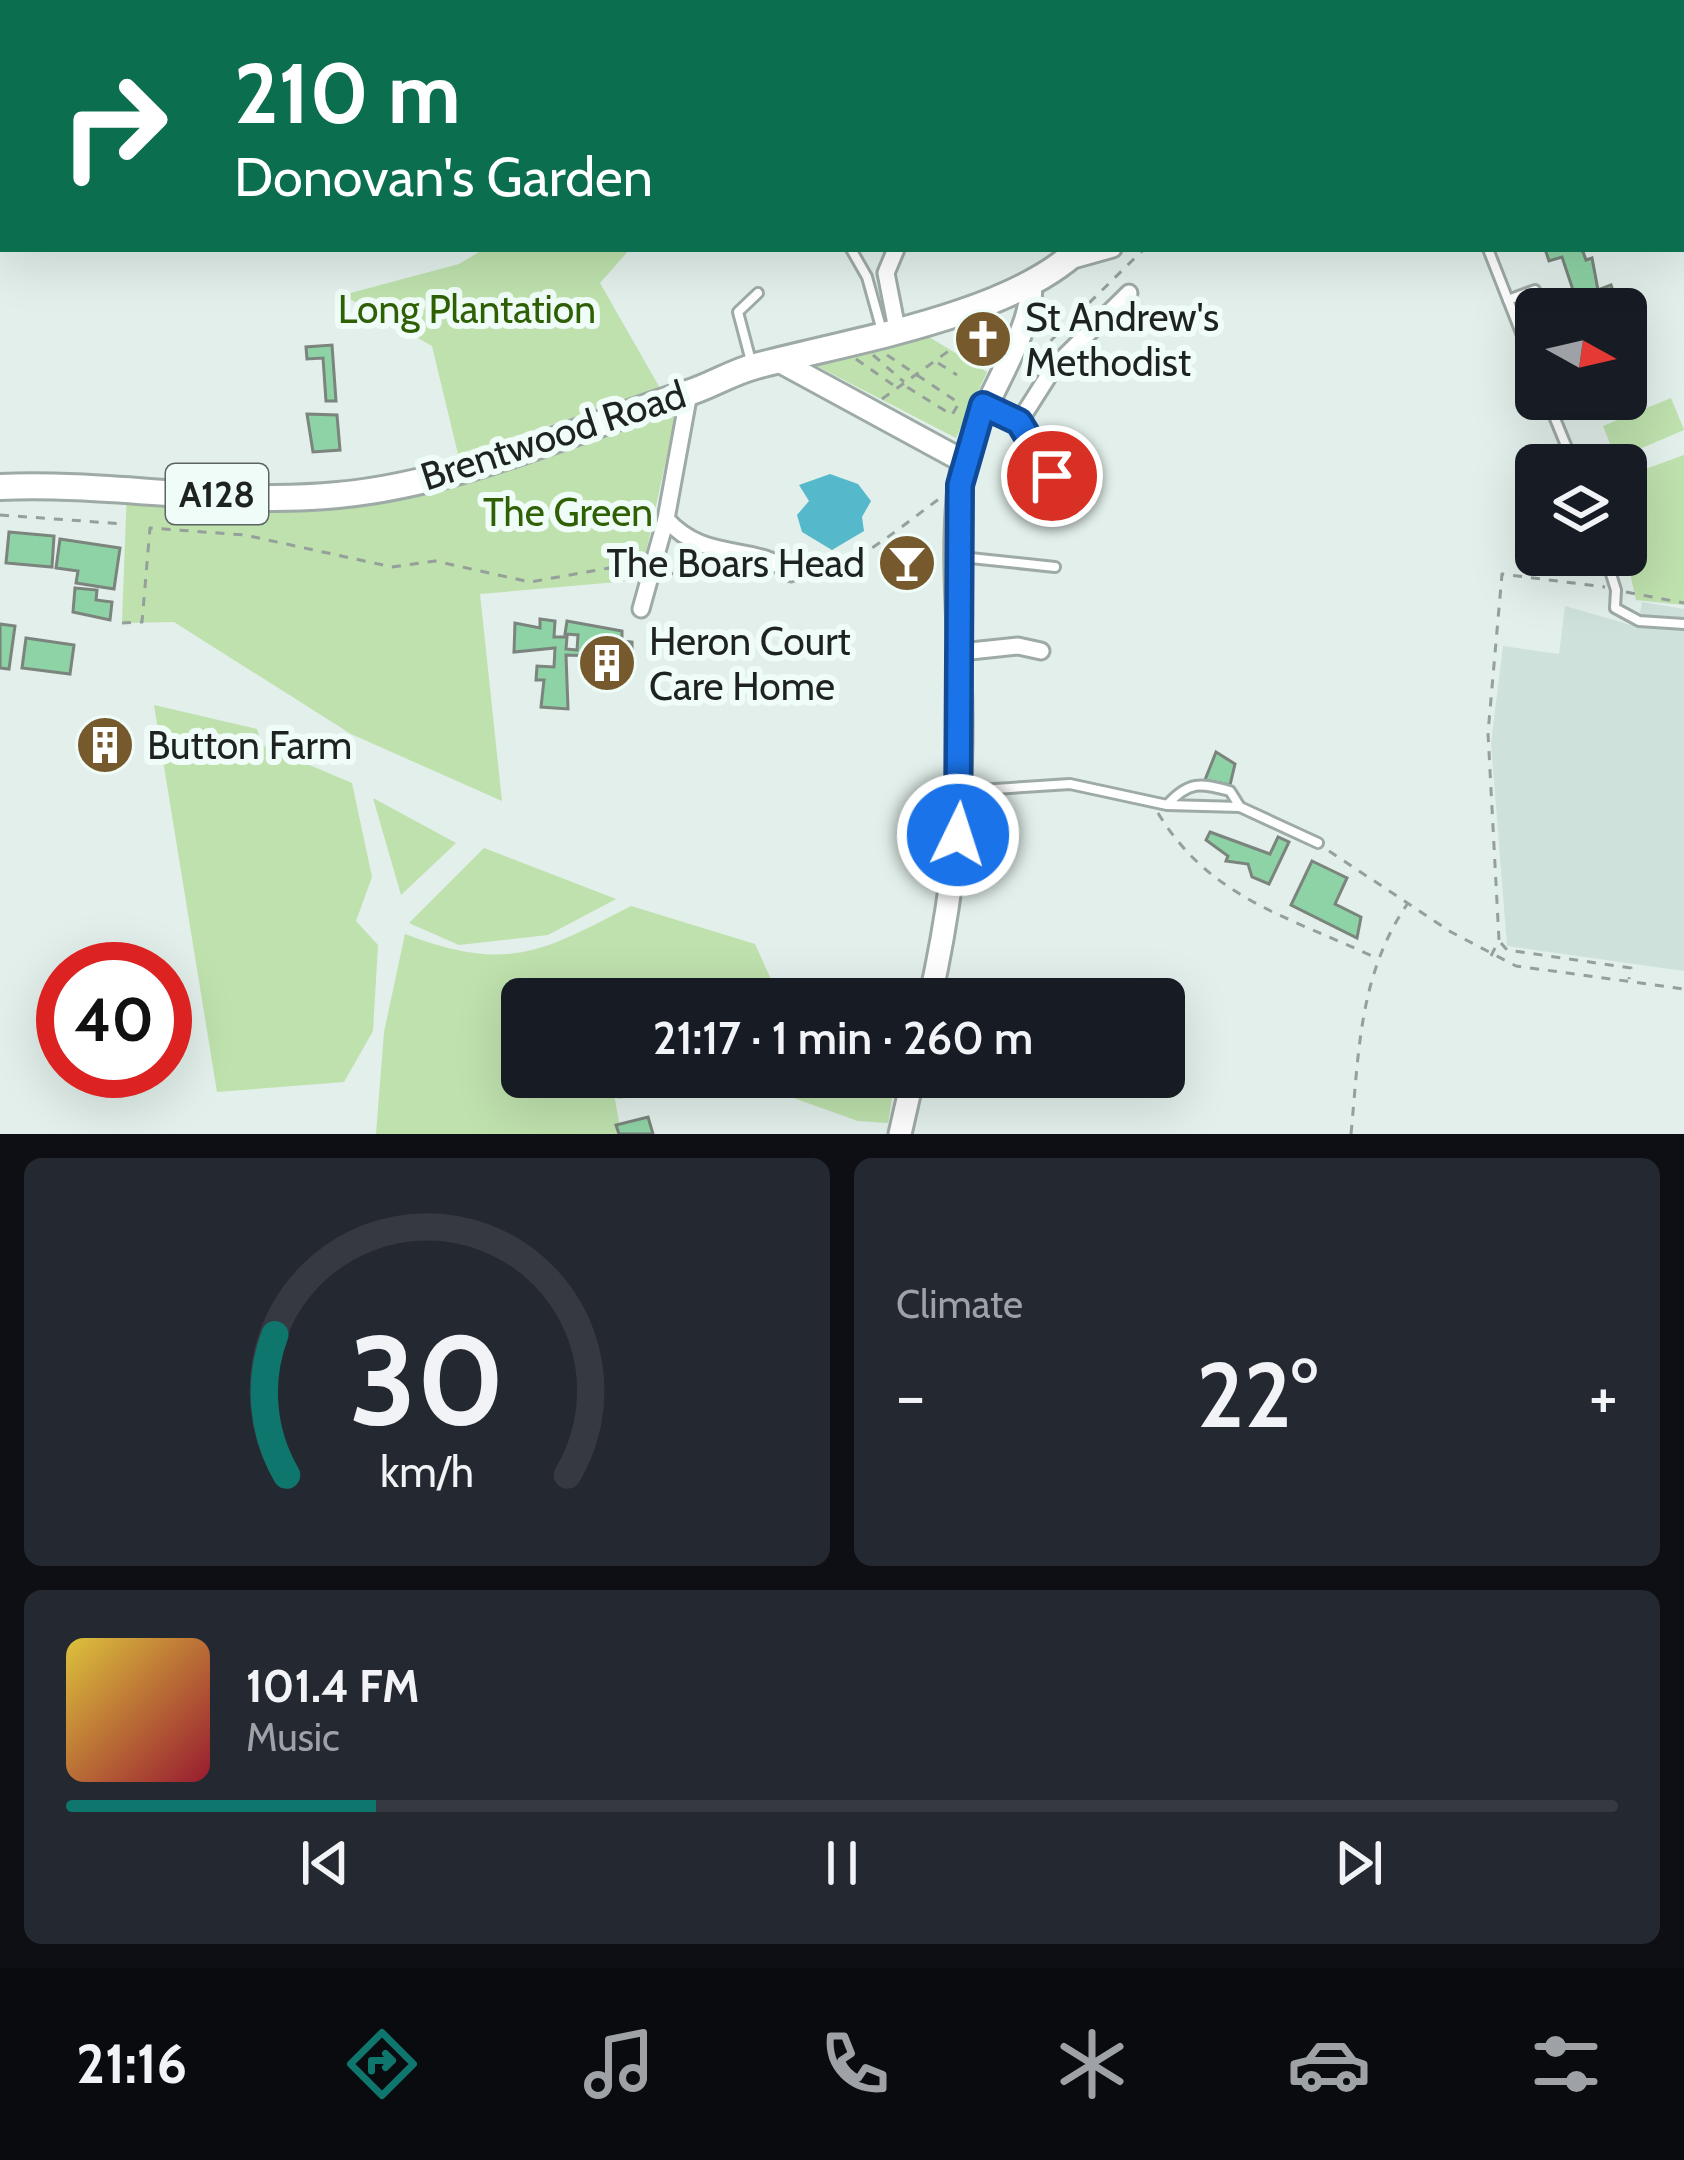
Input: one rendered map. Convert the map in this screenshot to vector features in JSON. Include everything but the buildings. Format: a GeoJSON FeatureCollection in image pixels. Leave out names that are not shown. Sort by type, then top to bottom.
{"type":"FeatureCollection","features":[{"type":"Feature","properties":{"kind":"main road","name":"Brentwood Road"},"geometry":{"type":"LineString","coordinates":[[0,488],[340,495],[433,478],[689,393],[752,367],[890,331],[1030,286],[1072,256]]}},
{"type":"Feature","properties":{"kind":"street"},"geometry":{"type":"LineString","coordinates":[[890,331],[886,274],[895,252]]}},
{"type":"Feature","properties":{"kind":"street"},"geometry":{"type":"LineString","coordinates":[[934,978],[954,878],[961,791],[963,461],[988,396],[1031,314],[1030,286]]}},
{"type":"Feature","properties":{"kind":"street"},"geometry":{"type":"LineString","coordinates":[[1019,422],[1054,367],[1129,293]]}},
{"type":"Feature","properties":{"kind":"street"},"geometry":{"type":"LineString","coordinates":[[779,361],[963,461]]}},
{"type":"Feature","properties":{"kind":"street"},"geometry":{"type":"LineString","coordinates":[[641,609],[666,519],[689,393]]}},
{"type":"Feature","properties":{"kind":"street"},"geometry":{"type":"LineString","coordinates":[[988,396],[1019,422],[1057,490]]}},
{"type":"Feature","properties":{"kind":"street"},"geometry":{"type":"LineString","coordinates":[[666,519],[700,547],[773,561],[791,573]]}},
{"type":"Feature","properties":{"kind":"street"},"geometry":{"type":"LineString","coordinates":[[961,652],[1018,646],[1041,651]]}},
{"type":"Feature","properties":{"kind":"street"},"geometry":{"type":"LineString","coordinates":[[900,1134],[908,1098]]}},
{"type":"Feature","properties":{"kind":"lane"},"geometry":{"type":"LineString","coordinates":[[853,252],[890,331]]}},
{"type":"Feature","properties":{"kind":"lane"},"geometry":{"type":"LineString","coordinates":[[1489,252],[1515,318]]}},
{"type":"Feature","properties":{"kind":"lane"},"geometry":{"type":"LineString","coordinates":[[752,367],[738,312],[758,292]]}},
{"type":"Feature","properties":{"kind":"lane"},"geometry":{"type":"LineString","coordinates":[[1508,300],[1515,297]]}},
{"type":"Feature","properties":{"kind":"lane"},"geometry":{"type":"LineString","coordinates":[[960,557],[1054,567]]}},
{"type":"Feature","properties":{"kind":"lane"},"geometry":{"type":"LineString","coordinates":[[1612,576],[1615,608],[1624,615],[1684,624]]}},
{"type":"Feature","properties":{"kind":"lane"},"geometry":{"type":"LineString","coordinates":[[1167,805],[1187,785],[1200,783],[1230,791],[1240,807]]}},
{"type":"Feature","properties":{"kind":"lane"},"geometry":{"type":"LineString","coordinates":[[961,791],[1070,784],[1167,805],[1240,807],[1318,843]]}},
{"type":"Feature","properties":{"kind":"path"},"geometry":{"type":"LineString","coordinates":[[988,396],[1049,345],[1141,252]]}},
{"type":"Feature","properties":{"kind":"path"},"geometry":{"type":"LineString","coordinates":[[854,358],[952,415],[959,404],[877,348],[872,358],[901,384]]}},
{"type":"Feature","properties":{"kind":"path"},"geometry":{"type":"LineString","coordinates":[[876,411],[901,384],[950,350]]}},
{"type":"Feature","properties":{"kind":"path"},"geometry":{"type":"LineString","coordinates":[[935,361],[957,375]]}},
{"type":"Feature","properties":{"kind":"path"},"geometry":{"type":"LineString","coordinates":[[791,573],[820,576],[856,557],[960,485]]}},
{"type":"Feature","properties":{"kind":"path"},"geometry":{"type":"LineString","coordinates":[[0,515],[124,524]]}},
{"type":"Feature","properties":{"kind":"path"},"geometry":{"type":"LineString","coordinates":[[122,623],[142,622],[150,528],[245,536],[392,567],[435,561],[530,582],[609,568],[650,576],[758,571]]}},
{"type":"Feature","properties":{"kind":"path"},"geometry":{"type":"LineString","coordinates":[[1491,956],[1499,940],[1488,733],[1502,574],[1684,603]]}},
{"type":"Feature","properties":{"kind":"path"},"geometry":{"type":"LineString","coordinates":[[1150,801],[1188,857],[1217,884],[1376,958]]}},
{"type":"Feature","properties":{"kind":"path"},"geometry":{"type":"LineString","coordinates":[[1318,843],[1491,956],[1516,966],[1684,988]]}},
{"type":"Feature","properties":{"kind":"path"},"geometry":{"type":"LineString","coordinates":[[1351,1134],[1363,1004],[1376,958],[1409,902]]}},
{"type":"Feature","properties":{"kind":"path"},"geometry":{"type":"LineString","coordinates":[[1499,940],[1507,950],[1631,968],[1629,981]]}},
{"type":"Feature","properties":{"kind":"shaded area"},"geometry":{"type":"Polygon","coordinates":[[[1642,602],[1684,609],[1684,971],[1507,946],[1491,743],[1503,646],[1559,654],[1565,606],[1638,627],[1642,602]]]}},
{"type":"Feature","properties":{"kind":"green space","name":"Long Plantation"},"geometry":{"type":"Polygon","coordinates":[[[479,252],[627,252],[600,283],[661,390],[458,454],[432,346],[343,295],[459,264],[479,252]]]}},
{"type":"Feature","properties":{"kind":"green space"},"geometry":{"type":"Polygon","coordinates":[[[919,331],[987,372],[956,438],[813,364],[919,331]]]}},
{"type":"Feature","properties":{"kind":"green space","name":"The Green"},"geometry":{"type":"Polygon","coordinates":[[[680,395],[640,580],[480,594],[502,801],[351,734],[174,622],[122,623],[127,488],[340,495],[680,395]]]}},
{"type":"Feature","properties":{"kind":"green space"},"geometry":{"type":"Polygon","coordinates":[[[1671,398],[1684,430],[1647,446],[1610,444],[1603,426],[1618,420],[1647,420],[1647,408],[1671,398]]]}},
{"type":"Feature","properties":{"kind":"green space"},"geometry":{"type":"Polygon","coordinates":[[[1684,455],[1684,605],[1636,600],[1631,576],[1647,576],[1647,468],[1684,455]]]}},
{"type":"Feature","properties":{"kind":"green space"},"geometry":{"type":"Polygon","coordinates":[[[154,705],[257,729],[262,745],[352,783],[372,877],[356,921],[378,945],[373,1031],[344,1082],[217,1092],[154,705]]]}},
{"type":"Feature","properties":{"kind":"green space"},"geometry":{"type":"Polygon","coordinates":[[[373,798],[456,843],[401,895],[373,798]]]}},
{"type":"Feature","properties":{"kind":"green space"},"geometry":{"type":"Polygon","coordinates":[[[484,848],[616,899],[548,935],[459,945],[409,923],[484,848]]]}},
{"type":"Feature","properties":{"kind":"green space"},"geometry":{"type":"Polygon","coordinates":[[[631,906],[755,944],[770,978],[501,978],[501,1098],[615,1098],[621,1134],[376,1134],[384,1032],[405,934],[440,946],[497,954],[546,946],[631,906]]]}},
{"type":"Feature","properties":{"kind":"green space"},"geometry":{"type":"Polygon","coordinates":[[[793,1098],[892,1098],[888,1123],[858,1121],[793,1098]]]}},
{"type":"Feature","properties":{"kind":"water"},"geometry":{"type":"Polygon","coordinates":[[[830,474],[858,484],[871,501],[862,517],[864,531],[832,550],[802,532],[797,515],[809,501],[799,485],[830,474]]]}},
{"type":"Feature","properties":{"kind":"place","name":"St Andrew's Methodist"},"geometry":{"type":"Point","coordinates":[983,339]}},
{"type":"Feature","properties":{"kind":"place","name":"The Boars Head"},"geometry":{"type":"Point","coordinates":[907,563]}},
{"type":"Feature","properties":{"kind":"place","name":"Heron Court Care Home"},"geometry":{"type":"Point","coordinates":[607,663]}},
{"type":"Feature","properties":{"kind":"place","name":"Button Farm"},"geometry":{"type":"Point","coordinates":[105,745]}},
{"type":"Feature","properties":{"kind":"route"},"geometry":{"type":"LineString","coordinates":[[958,835],[960,485],[963,461],[983,405],[1019,422],[1052,476]]}}]}
